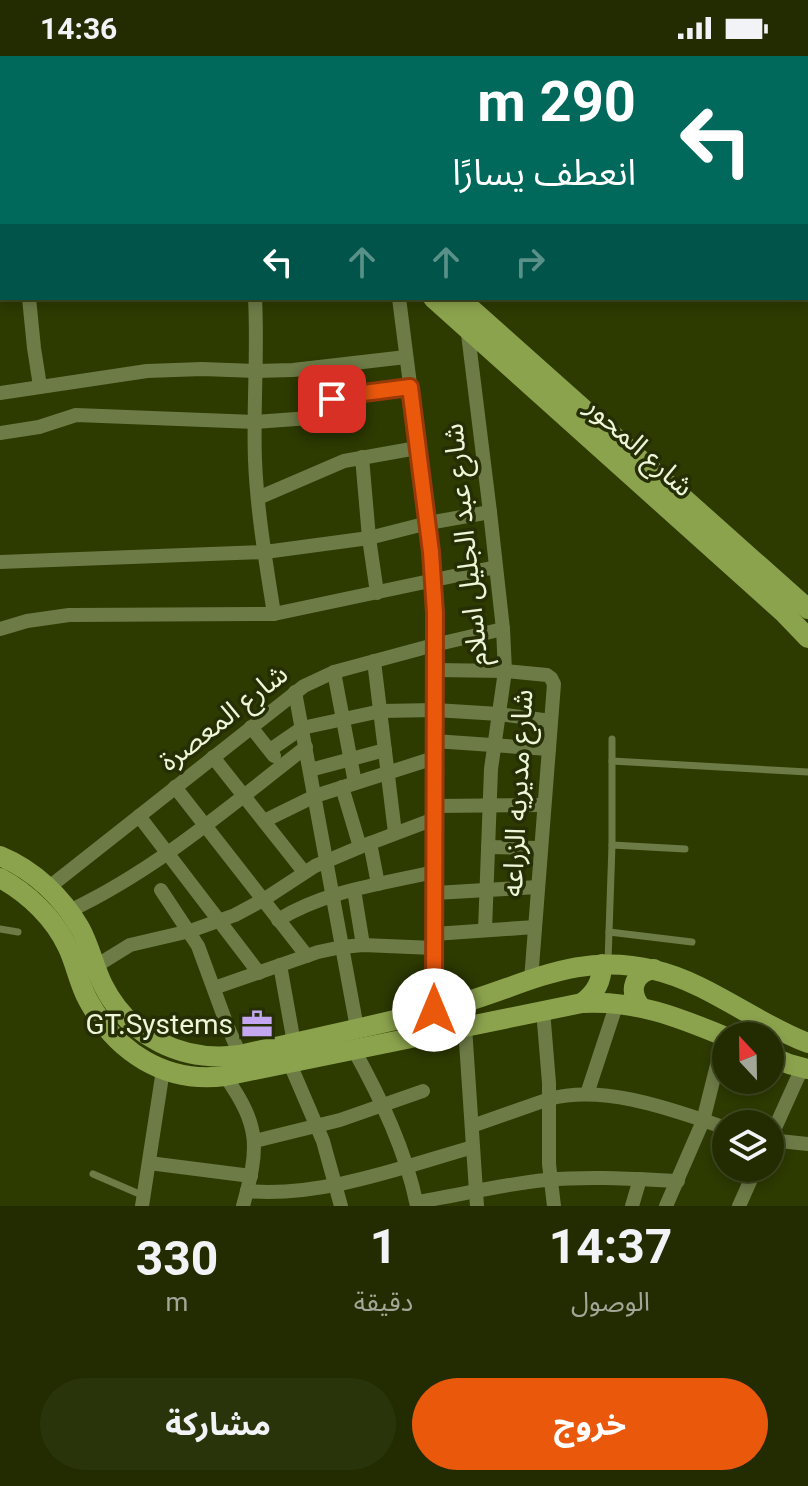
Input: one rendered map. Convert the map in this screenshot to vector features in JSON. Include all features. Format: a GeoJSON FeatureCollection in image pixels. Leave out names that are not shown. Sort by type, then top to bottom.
{"type":"FeatureCollection","features":[{"type":"Feature","properties":{"kind":"main road","name":"شارع المحور"},"geometry":{"type":"LineString","coordinates":[[435,300],[808,638]]}},
{"type":"Feature","properties":{"kind":"main road","name":"شارع المحور"},"geometry":{"type":"LineString","coordinates":[[463,300],[808,609]]}},
{"type":"Feature","properties":{"kind":"main road"},"geometry":{"type":"LineString","coordinates":[[0,856],[21,866],[48,888],[69,911],[82,931],[102,982],[120,1012],[146,1035],[189,1054],[215,1057],[240,1055],[471,1001],[572,967],[605,964],[654,969],[679,978],[808,1043]]}},
{"type":"Feature","properties":{"kind":"main road"},"geometry":{"type":"LineString","coordinates":[[0,878],[19,889],[53,924],[68,947],[93,1010],[112,1034],[136,1055],[163,1070],[194,1078],[225,1076],[290,1064],[582,1003],[640,1006],[671,1014],[712,1031]]}},
{"type":"Feature","properties":{"kind":"main road"},"geometry":{"type":"LineString","coordinates":[[582,1003],[598,986],[605,964]]}},
{"type":"Feature","properties":{"kind":"main road"},"geometry":{"type":"LineString","coordinates":[[640,1006],[634,995],[635,981],[654,969]]}},
{"type":"Feature","properties":{"kind":"main road"},"geometry":{"type":"LineString","coordinates":[[784,1061],[805,1068]]}},
{"type":"Feature","properties":{"kind":"street"},"geometry":{"type":"LineString","coordinates":[[29,300],[40,386]]}},
{"type":"Feature","properties":{"kind":"street"},"geometry":{"type":"LineString","coordinates":[[255,300],[258,498],[274,614]]}},
{"type":"Feature","properties":{"kind":"street"},"geometry":{"type":"LineString","coordinates":[[399,300],[433,580],[434,1010]]}},
{"type":"Feature","properties":{"kind":"street","name":"شارع عبد الجليل اسلام"},"geometry":{"type":"LineString","coordinates":[[463,300],[490,512],[505,671],[493,745],[485,930]]}},
{"type":"Feature","properties":{"kind":"street"},"geometry":{"type":"LineString","coordinates":[[0,393],[161,370],[317,368],[406,357]]}},
{"type":"Feature","properties":{"kind":"street"},"geometry":{"type":"LineString","coordinates":[[0,433],[39,427],[76,415],[255,422],[323,417],[336,397],[410,387]]}},
{"type":"Feature","properties":{"kind":"street"},"geometry":{"type":"LineString","coordinates":[[258,498],[324,468],[362,457],[417,448]]}},
{"type":"Feature","properties":{"kind":"street"},"geometry":{"type":"LineString","coordinates":[[362,457],[377,593]]}},
{"type":"Feature","properties":{"kind":"street"},"geometry":{"type":"LineString","coordinates":[[0,562],[265,552],[369,538],[490,512]]}},
{"type":"Feature","properties":{"kind":"street"},"geometry":{"type":"LineString","coordinates":[[0,629],[27,621],[69,615],[274,614],[496,567]]}},
{"type":"Feature","properties":{"kind":"street","name":"شارع المعصرة"},"geometry":{"type":"LineString","coordinates":[[48,888],[295,692],[314,681],[334,672],[503,629]]}},
{"type":"Feature","properties":{"kind":"street"},"geometry":{"type":"LineString","coordinates":[[374,661],[395,833]]}},
{"type":"Feature","properties":{"kind":"street","name":"شارع مديريه الزراعه"},"geometry":{"type":"LineString","coordinates":[[435,670],[547,675],[554,686],[531,980]]}},
{"type":"Feature","properties":{"kind":"street"},"geometry":{"type":"LineString","coordinates":[[334,672],[350,759],[349,785],[378,884]]}},
{"type":"Feature","properties":{"kind":"street"},"geometry":{"type":"LineString","coordinates":[[295,692],[357,1028]]}},
{"type":"Feature","properties":{"kind":"street"},"geometry":{"type":"LineString","coordinates":[[270,750],[302,728],[381,711],[435,710],[551,721]]}},
{"type":"Feature","properties":{"kind":"street"},"geometry":{"type":"LineString","coordinates":[[251,727],[282,766]]}},
{"type":"Feature","properties":{"kind":"street"},"geometry":{"type":"LineString","coordinates":[[434,741],[549,749]]}},
{"type":"Feature","properties":{"kind":"street"},"geometry":{"type":"LineString","coordinates":[[69,911],[124,883],[306,747]]}},
{"type":"Feature","properties":{"kind":"street"},"geometry":{"type":"LineString","coordinates":[[310,770],[385,750]]}},
{"type":"Feature","properties":{"kind":"street"},"geometry":{"type":"LineString","coordinates":[[213,757],[304,872]]}},
{"type":"Feature","properties":{"kind":"street"},"geometry":{"type":"LineString","coordinates":[[264,821],[315,796],[434,758]]}},
{"type":"Feature","properties":{"kind":"street"},"geometry":{"type":"LineString","coordinates":[[175,787],[307,956]]}},
{"type":"Feature","properties":{"kind":"street"},"geometry":{"type":"LineString","coordinates":[[96,966],[130,945],[220,921],[263,900],[304,872],[395,833],[434,812],[489,806],[544,805]]}},
{"type":"Feature","properties":{"kind":"street"},"geometry":{"type":"LineString","coordinates":[[139,816],[259,973]]}},
{"type":"Feature","properties":{"kind":"street"},"geometry":{"type":"LineString","coordinates":[[488,847],[541,848]]}},
{"type":"Feature","properties":{"kind":"street"},"geometry":{"type":"LineString","coordinates":[[278,920],[333,895],[434,872]]}},
{"type":"Feature","properties":{"kind":"street"},"geometry":{"type":"LineString","coordinates":[[435,893],[538,887]]}},
{"type":"Feature","properties":{"kind":"street"},"geometry":{"type":"LineString","coordinates":[[161,890],[190,931],[205,961],[240,1055]]}},
{"type":"Feature","properties":{"kind":"street"},"geometry":{"type":"LineString","coordinates":[[354,890],[363,945]]}},
{"type":"Feature","properties":{"kind":"street"},"geometry":{"type":"LineString","coordinates":[[214,988],[342,947],[434,941],[485,930],[535,927]]}},
{"type":"Feature","properties":{"kind":"street"},"geometry":{"type":"LineString","coordinates":[[280,965],[294,1043]]}},
{"type":"Feature","properties":{"kind":"street"},"geometry":{"type":"LineString","coordinates":[[587,1094],[617,1003]]}},
{"type":"Feature","properties":{"kind":"street"},"geometry":{"type":"LineString","coordinates":[[543,1010],[548,1063],[548,1148],[554,1206]]}},
{"type":"Feature","properties":{"kind":"street"},"geometry":{"type":"LineString","coordinates":[[465,1027],[476,1199]]}},
{"type":"Feature","properties":{"kind":"street"},"geometry":{"type":"LineString","coordinates":[[354,1050],[383,1106],[407,1166],[417,1204],[476,1199],[550,1180],[678,1181]]}},
{"type":"Feature","properties":{"kind":"street"},"geometry":{"type":"LineString","coordinates":[[290,1064],[318,1126],[341,1206]]}},
{"type":"Feature","properties":{"kind":"street"},"geometry":{"type":"LineString","coordinates":[[784,1111],[805,1068]]}},
{"type":"Feature","properties":{"kind":"street"},"geometry":{"type":"LineString","coordinates":[[143,1201],[163,1070]]}},
{"type":"Feature","properties":{"kind":"street"},"geometry":{"type":"LineString","coordinates":[[225,1076],[253,1125],[255,1141],[247,1191]]}},
{"type":"Feature","properties":{"kind":"street"},"geometry":{"type":"LineString","coordinates":[[666,1206],[703,1121],[712,1087]]}},
{"type":"Feature","properties":{"kind":"street"},"geometry":{"type":"LineString","coordinates":[[255,1141],[318,1126],[423,1091]]}},
{"type":"Feature","properties":{"kind":"street"},"geometry":{"type":"LineString","coordinates":[[472,1126],[549,1099],[587,1094],[658,1107],[712,1124]]}},
{"type":"Feature","properties":{"kind":"street"},"geometry":{"type":"LineString","coordinates":[[784,1141],[808,1144]]}},
{"type":"Feature","properties":{"kind":"street"},"geometry":{"type":"LineString","coordinates":[[149,1163],[247,1191],[292,1192],[336,1184],[473,1147]]}},
{"type":"Feature","properties":{"kind":"street"},"geometry":{"type":"LineString","coordinates":[[632,1206],[640,1179]]}},
{"type":"Feature","properties":{"kind":"street"},"geometry":{"type":"LineString","coordinates":[[739,1206],[750,1182]]}},
{"type":"Feature","properties":{"kind":"lane"},"geometry":{"type":"LineString","coordinates":[[605,964],[612,845],[612,739]]}},
{"type":"Feature","properties":{"kind":"lane"},"geometry":{"type":"LineString","coordinates":[[612,761],[808,772]]}},
{"type":"Feature","properties":{"kind":"lane"},"geometry":{"type":"LineString","coordinates":[[612,845],[685,849]]}},
{"type":"Feature","properties":{"kind":"lane"},"geometry":{"type":"LineString","coordinates":[[0,929],[18,932]]}},
{"type":"Feature","properties":{"kind":"lane"},"geometry":{"type":"LineString","coordinates":[[609,932],[692,942]]}},
{"type":"Feature","properties":{"kind":"lane"},"geometry":{"type":"LineString","coordinates":[[93,1174],[143,1201]]}},
{"type":"Feature","properties":{"kind":"place","name":"GT.Systems"},"geometry":{"type":"Point","coordinates":[257,1024]}},
{"type":"Feature","properties":{"kind":"route"},"geometry":{"type":"LineString","coordinates":[[332,399],[410,387],[431,552],[435,613],[434,1010]]}}]}
